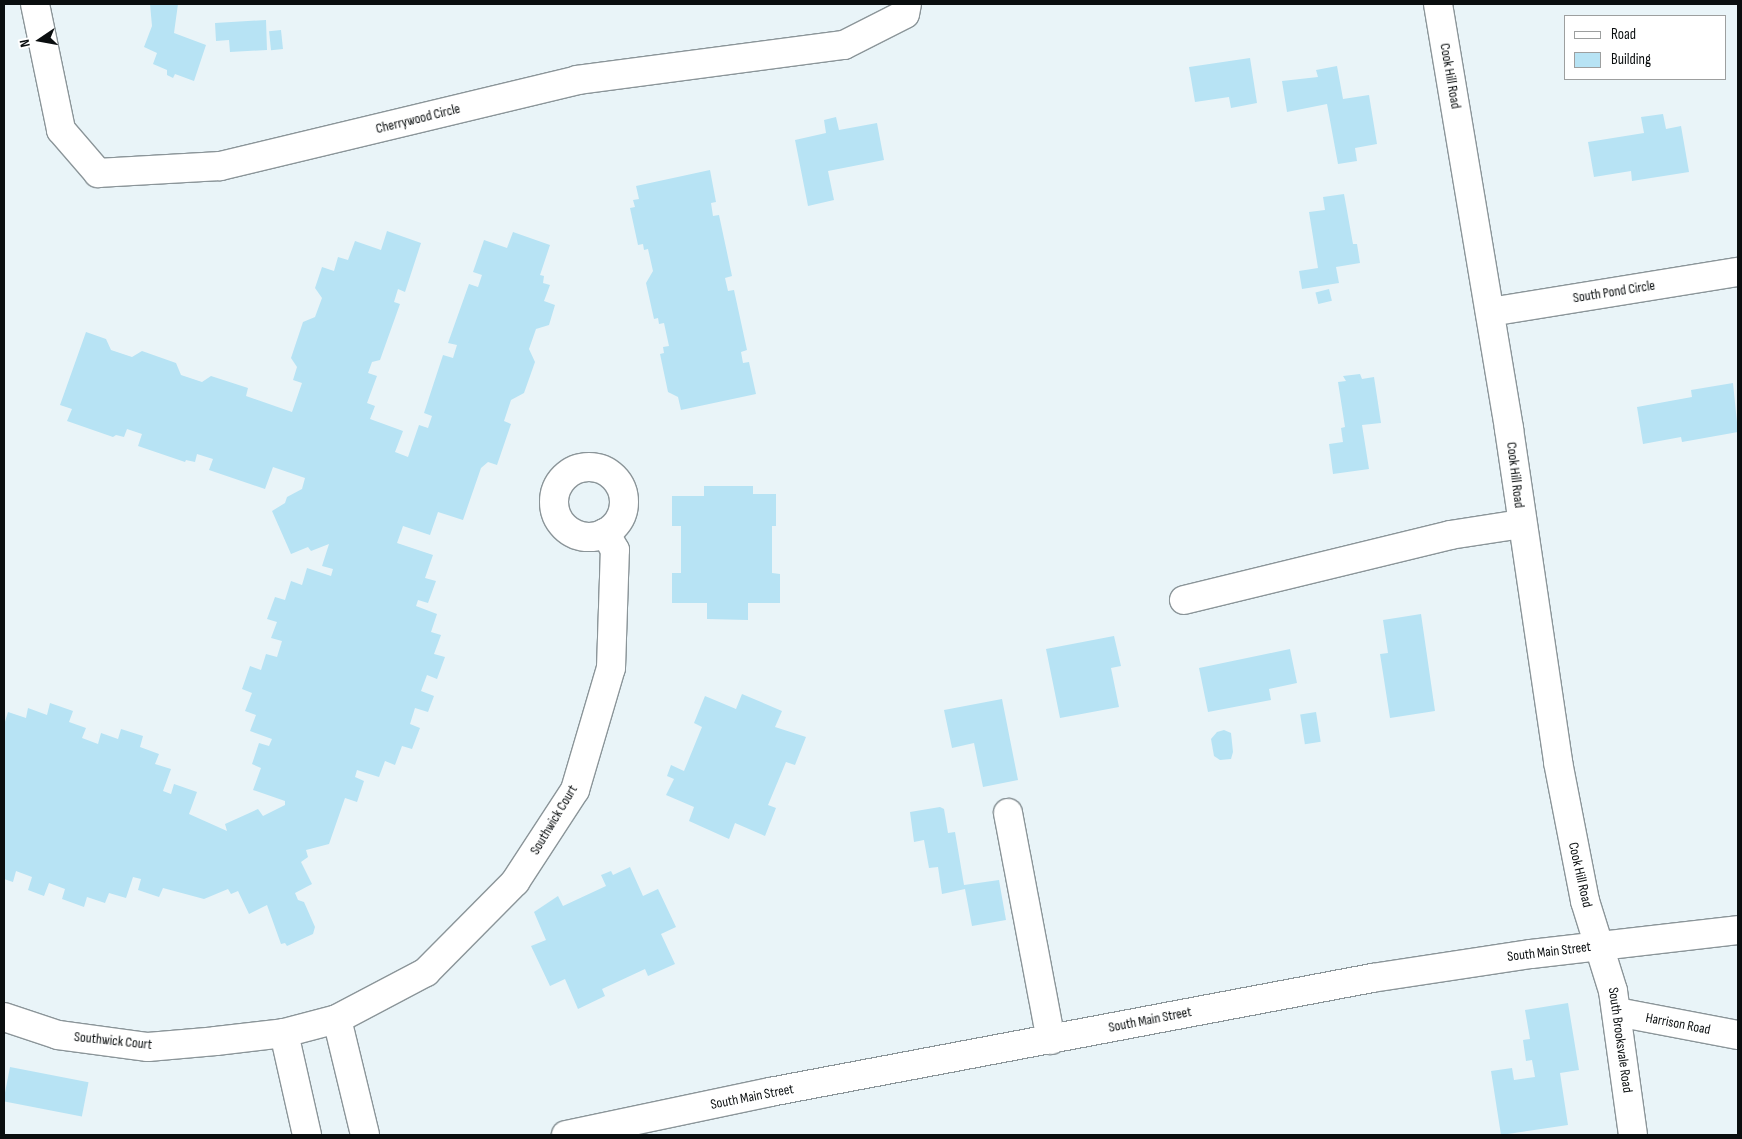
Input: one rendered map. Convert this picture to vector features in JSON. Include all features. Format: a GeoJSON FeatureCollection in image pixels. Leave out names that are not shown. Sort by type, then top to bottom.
{"type":"FeatureCollection","features":[{"type":"Feature","properties":{"kind":"main road","name":"Cherrywood Circle"},"geometry":{"type":"LineString","coordinates":[[35,4],[61,130],[98,173],[220,166],[577,80],[844,45],[905,14],[907,4]]}},
{"type":"Feature","properties":{"kind":"main road","name":"Cook Hill Road"},"geometry":{"type":"LineString","coordinates":[[1438,4],[1490,312],[1571,836],[1585,901],[1599,946]]}},
{"type":"Feature","properties":{"kind":"main road","name":"South Pond Circle"},"geometry":{"type":"LineString","coordinates":[[1490,312],[1738,272]]}},
{"type":"Feature","properties":{"kind":"main road"},"geometry":{"type":"LineString","coordinates":[[1184,600],[1450,535],[1522,524]]}},
{"type":"Feature","properties":{"kind":"main road","name":"Southwick Court"},"geometry":{"type":"LineString","coordinates":[[4,1017],[58,1034],[148,1047],[284,1033],[337,1019],[426,972],[515,882],[575,790],[611,668],[615,550],[605,533]]}},
{"type":"Feature","properties":{"kind":"main road"},"geometry":{"type":"LineString","coordinates":[[1008,813],[1051,1040]]}},
{"type":"Feature","properties":{"kind":"main road","name":"South Main Street"},"geometry":{"type":"LineString","coordinates":[[566,1135],[626,1129],[1051,1040],[1372,978],[1599,946],[1738,930]]}},
{"type":"Feature","properties":{"kind":"main road","name":"South Brooksvale Road"},"geometry":{"type":"LineString","coordinates":[[1599,946],[1617,1012],[1633,1135]]}},
{"type":"Feature","properties":{"kind":"main road","name":"Harrison Road"},"geometry":{"type":"LineString","coordinates":[[1617,1012],[1738,1035]]}},
{"type":"Feature","properties":{"kind":"main road"},"geometry":{"type":"LineString","coordinates":[[337,1019],[364,1135]]}},
{"type":"Feature","properties":{"kind":"main road"},"geometry":{"type":"LineString","coordinates":[[284,1033],[307,1135]]}},
{"type":"Feature","properties":{"kind":"building"},"geometry":{"type":"Polygon","coordinates":[[[150,4],[178,4],[174,33],[206,45],[194,81],[175,74],[173,78],[167,75],[167,70],[153,64],[157,53],[144,47],[152,26],[150,4]]]}},
{"type":"Feature","properties":{"kind":"building"},"geometry":{"type":"Polygon","coordinates":[[[266,20],[267,50],[230,52],[229,40],[216,41],[215,23],[266,20]]]}},
{"type":"Feature","properties":{"kind":"building"},"geometry":{"type":"Polygon","coordinates":[[[281,30],[283,49],[271,50],[269,31],[281,30]]]}},
{"type":"Feature","properties":{"kind":"building"},"geometry":{"type":"Polygon","coordinates":[[[1250,58],[1257,103],[1231,108],[1229,97],[1195,102],[1189,67],[1250,58]]]}},
{"type":"Feature","properties":{"kind":"building"},"geometry":{"type":"Polygon","coordinates":[[[1337,66],[1343,99],[1369,95],[1377,144],[1355,148],[1357,161],[1338,164],[1327,104],[1287,112],[1282,81],[1318,77],[1316,70],[1337,66]]]}},
{"type":"Feature","properties":{"kind":"building"},"geometry":{"type":"Polygon","coordinates":[[[1663,114],[1666,129],[1681,126],[1689,172],[1632,181],[1631,171],[1594,177],[1588,142],[1644,133],[1641,117],[1663,114]]]}},
{"type":"Feature","properties":{"kind":"building"},"geometry":{"type":"Polygon","coordinates":[[[836,117],[839,130],[877,123],[884,160],[828,171],[834,200],[808,206],[795,140],[826,133],[824,120],[836,117]]]}},
{"type":"Feature","properties":{"kind":"building"},"geometry":{"type":"Polygon","coordinates":[[[710,170],[716,202],[711,203],[713,216],[719,215],[732,276],[725,278],[728,291],[734,290],[747,350],[741,352],[743,363],[749,362],[756,394],[681,410],[678,397],[668,392],[660,354],[664,353],[663,347],[669,346],[664,323],[659,324],[658,318],[654,319],[646,283],[653,271],[648,249],[644,250],[643,244],[638,245],[630,208],[635,207],[633,200],[639,199],[636,186],[710,170]]]}},
{"type":"Feature","properties":{"kind":"building"},"geometry":{"type":"Polygon","coordinates":[[[1344,194],[1353,244],[1357,244],[1360,263],[1336,267],[1339,283],[1302,289],[1299,271],[1318,268],[1309,212],[1325,210],[1323,197],[1344,194]]]}},
{"type":"Feature","properties":{"kind":"building"},"geometry":{"type":"Polygon","coordinates":[[[387,231],[421,243],[405,292],[398,289],[394,302],[400,304],[380,360],[372,362],[368,373],[377,376],[367,403],[375,406],[370,419],[403,431],[395,452],[408,457],[419,425],[428,428],[432,416],[424,413],[443,355],[453,358],[457,345],[448,343],[469,284],[478,287],[482,275],[473,272],[484,240],[507,248],[513,232],[550,245],[540,275],[544,276],[543,283],[550,285],[544,301],[555,305],[549,325],[536,329],[529,349],[535,362],[524,393],[511,400],[504,421],[511,424],[497,465],[488,462],[481,468],[463,520],[438,512],[430,535],[403,526],[397,543],[433,555],[425,578],[436,581],[428,603],[418,600],[416,606],[437,614],[431,632],[441,635],[434,654],[445,657],[437,679],[427,675],[421,691],[434,696],[428,712],[415,708],[410,724],[420,728],[412,749],[402,746],[395,765],[385,761],[379,777],[357,770],[355,777],[364,781],[357,802],[345,798],[329,844],[306,850],[308,857],[301,862],[312,884],[295,893],[298,900],[304,902],[315,927],[313,934],[287,946],[285,943],[281,944],[267,905],[249,914],[238,891],[231,894],[228,889],[204,899],[163,888],[159,897],[138,890],[141,879],[133,877],[126,898],[109,893],[105,903],[87,897],[84,907],[62,899],[65,889],[49,883],[44,896],[28,890],[32,877],[16,871],[13,882],[4,879],[4,725],[8,712],[26,718],[28,708],[47,715],[50,703],[73,711],[69,722],[86,728],[82,738],[98,744],[101,733],[118,739],[121,729],[143,736],[140,747],[159,754],[155,764],[171,769],[163,791],[171,794],[174,784],[197,792],[189,814],[227,831],[225,824],[258,809],[263,816],[285,805],[285,801],[253,790],[261,768],[252,764],[259,743],[269,746],[272,739],[250,731],[256,715],[245,711],[252,693],[242,689],[250,666],[261,670],[266,654],[277,657],[282,641],[271,638],[277,622],[267,619],[275,597],[285,600],[291,581],[302,585],[307,568],[331,576],[333,569],[322,566],[329,544],[311,551],[308,547],[291,554],[272,511],[285,503],[287,497],[302,489],[305,478],[273,467],[265,489],[209,470],[213,459],[197,454],[195,462],[186,460],[185,462],[138,446],[142,434],[127,429],[124,437],[116,435],[113,437],[67,421],[72,409],[60,405],[86,332],[106,339],[111,350],[132,357],[142,351],[176,363],[181,375],[202,382],[211,376],[248,388],[246,396],[292,412],[302,383],[293,380],[297,367],[291,358],[303,322],[315,317],[322,298],[315,288],[322,267],[334,271],[338,257],[348,260],[355,241],[381,250],[387,231]]]}},
{"type":"Feature","properties":{"kind":"building"},"geometry":{"type":"Polygon","coordinates":[[[1329,289],[1332,301],[1318,304],[1315,292],[1329,289]]]}},
{"type":"Feature","properties":{"kind":"building"},"geometry":{"type":"Polygon","coordinates":[[[1360,374],[1362,379],[1374,377],[1381,423],[1362,425],[1369,469],[1333,474],[1329,444],[1343,442],[1341,428],[1345,427],[1338,382],[1346,381],[1343,376],[1360,374]]]}},
{"type":"Feature","properties":{"kind":"building"},"geometry":{"type":"Polygon","coordinates":[[[1733,383],[1738,432],[1682,442],[1681,437],[1643,444],[1637,407],[1692,397],[1691,390],[1733,383]]]}},
{"type":"Feature","properties":{"kind":"building"},"geometry":{"type":"Polygon","coordinates":[[[704,486],[753,486],[753,494],[776,494],[776,526],[772,526],[772,573],[780,574],[780,603],[748,603],[748,620],[707,619],[707,603],[672,603],[672,573],[681,573],[681,526],[672,526],[672,496],[704,496],[704,486]]]}},
{"type":"Feature","properties":{"kind":"building"},"geometry":{"type":"Polygon","coordinates":[[[1421,614],[1435,711],[1390,718],[1380,654],[1388,653],[1383,620],[1421,614]]]}},
{"type":"Feature","properties":{"kind":"building"},"geometry":{"type":"Polygon","coordinates":[[[1114,636],[1121,666],[1111,668],[1119,707],[1060,718],[1046,649],[1114,636]]]}},
{"type":"Feature","properties":{"kind":"building"},"geometry":{"type":"Polygon","coordinates":[[[1290,649],[1297,683],[1269,689],[1271,700],[1208,712],[1199,668],[1290,649]]]}},
{"type":"Feature","properties":{"kind":"building"},"geometry":{"type":"Polygon","coordinates":[[[742,694],[782,711],[775,727],[806,737],[795,765],[786,762],[768,805],[776,808],[765,836],[735,823],[729,839],[689,821],[694,807],[666,795],[674,779],[667,776],[671,765],[684,771],[702,727],[694,723],[705,696],[736,709],[742,694]]]}},
{"type":"Feature","properties":{"kind":"building"},"geometry":{"type":"Polygon","coordinates":[[[1002,699],[1018,780],[983,787],[974,743],[952,748],[944,710],[1002,699]]]}},
{"type":"Feature","properties":{"kind":"building"},"geometry":{"type":"Polygon","coordinates":[[[1316,712],[1321,742],[1305,744],[1300,715],[1316,712]]]}},
{"type":"Feature","properties":{"kind":"building"},"geometry":{"type":"Polygon","coordinates":[[[1224,730],[1231,733],[1233,752],[1231,759],[1220,760],[1214,756],[1211,739],[1217,732],[1224,730]]]}},
{"type":"Feature","properties":{"kind":"building"},"geometry":{"type":"Polygon","coordinates":[[[940,807],[944,809],[948,833],[955,832],[964,885],[999,880],[1006,920],[972,926],[965,889],[942,894],[938,867],[929,868],[924,840],[914,842],[910,812],[940,807]]]}},
{"type":"Feature","properties":{"kind":"building"},"geometry":{"type":"Polygon","coordinates":[[[630,867],[643,896],[658,889],[676,927],[661,934],[675,964],[648,976],[645,969],[602,989],[605,996],[578,1009],[565,979],[550,986],[531,946],[546,940],[534,912],[558,896],[563,906],[606,886],[601,875],[611,871],[613,875],[630,867]]]}},
{"type":"Feature","properties":{"kind":"building"},"geometry":{"type":"Polygon","coordinates":[[[1568,1003],[1579,1070],[1560,1073],[1568,1125],[1501,1135],[1491,1071],[1512,1068],[1514,1080],[1535,1077],[1532,1060],[1526,1061],[1523,1040],[1530,1039],[1525,1010],[1568,1003]]]}},
{"type":"Feature","properties":{"kind":"building"},"geometry":{"type":"Polygon","coordinates":[[[10,1067],[89,1082],[82,1117],[4,1101],[10,1067]]]}}]}
